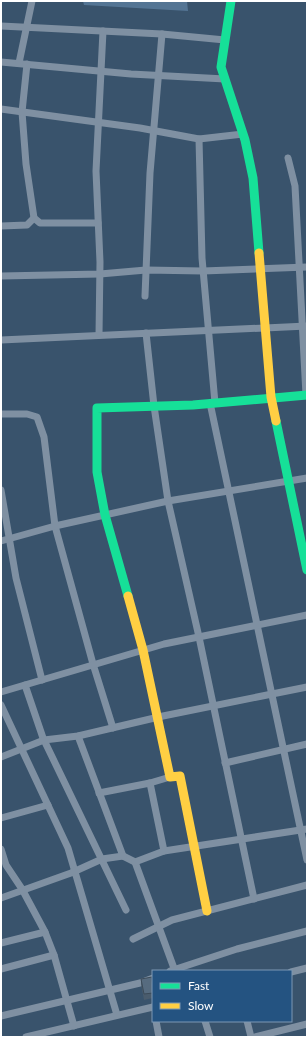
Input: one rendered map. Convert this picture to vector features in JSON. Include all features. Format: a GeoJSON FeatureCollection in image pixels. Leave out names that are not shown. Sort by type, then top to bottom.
{"type":"FeatureCollection","features":[{"type":"Feature","properties":{"kind":"street"},"geometry":{"type":"LineString","coordinates":[[19,64],[32,1]]}},
{"type":"Feature","properties":{"kind":"street"},"geometry":{"type":"LineString","coordinates":[[231,1],[221,67],[243,134],[253,178],[271,397],[307,570]]}},
{"type":"Feature","properties":{"kind":"street"},"geometry":{"type":"LineString","coordinates":[[1,26],[162,34],[225,40]]}},
{"type":"Feature","properties":{"kind":"street"},"geometry":{"type":"LineString","coordinates":[[99,335],[100,274],[96,171],[103,31]]}},
{"type":"Feature","properties":{"kind":"street"},"geometry":{"type":"LineString","coordinates":[[145,296],[150,173],[160,75],[162,34]]}},
{"type":"Feature","properties":{"kind":"street"},"geometry":{"type":"LineString","coordinates":[[1,62],[100,71],[225,79]]}},
{"type":"Feature","properties":{"kind":"street"},"geometry":{"type":"LineString","coordinates":[[27,64],[22,112],[26,164],[34,218],[40,223],[98,223]]}},
{"type":"Feature","properties":{"kind":"street"},"geometry":{"type":"LineString","coordinates":[[1,109],[98,122],[199,139],[243,134]]}},
{"type":"Feature","properties":{"kind":"street"},"geometry":{"type":"LineString","coordinates":[[199,139],[203,271],[212,403],[283,750],[304,829],[307,860]]}},
{"type":"Feature","properties":{"kind":"street"},"geometry":{"type":"LineString","coordinates":[[170,777],[143,650],[105,515],[97,472],[97,408],[212,403],[307,395],[303,267],[295,186],[288,158]]}},
{"type":"Feature","properties":{"kind":"street"},"geometry":{"type":"LineString","coordinates":[[1,226],[27,224],[34,218]]}},
{"type":"Feature","properties":{"kind":"street"},"geometry":{"type":"LineString","coordinates":[[1,276],[100,274],[146,270],[260,270],[303,267]]}},
{"type":"Feature","properties":{"kind":"street"},"geometry":{"type":"LineString","coordinates":[[1,340],[305,326]]}},
{"type":"Feature","properties":{"kind":"street"},"geometry":{"type":"LineString","coordinates":[[146,333],[154,406],[168,501],[199,637],[240,839],[254,898]]}},
{"type":"Feature","properties":{"kind":"street"},"geometry":{"type":"LineString","coordinates":[[1,414],[27,414],[37,417],[44,437],[55,526],[93,664],[113,728]]}},
{"type":"Feature","properties":{"kind":"street"},"geometry":{"type":"LineString","coordinates":[[1,541],[55,526],[168,501],[307,478]]}},
{"type":"Feature","properties":{"kind":"street"},"geometry":{"type":"LineString","coordinates":[[1,490],[16,578],[42,680]]}},
{"type":"Feature","properties":{"kind":"street"},"geometry":{"type":"LineString","coordinates":[[1,692],[143,650],[307,615]]}},
{"type":"Feature","properties":{"kind":"street"},"geometry":{"type":"LineString","coordinates":[[25,685],[44,740],[126,910]]}},
{"type":"Feature","properties":{"kind":"street"},"geometry":{"type":"LineString","coordinates":[[1,757],[44,740],[78,736],[307,687]]}},
{"type":"Feature","properties":{"kind":"street"},"geometry":{"type":"LineString","coordinates":[[1,705],[68,848],[117,1015]]}},
{"type":"Feature","properties":{"kind":"street"},"geometry":{"type":"LineString","coordinates":[[78,736],[123,856]]}},
{"type":"Feature","properties":{"kind":"street"},"geometry":{"type":"LineString","coordinates":[[225,763],[307,744]]}},
{"type":"Feature","properties":{"kind":"street"},"geometry":{"type":"LineString","coordinates":[[100,793],[150,784],[170,777],[180,776],[207,911]]}},
{"type":"Feature","properties":{"kind":"street"},"geometry":{"type":"LineString","coordinates":[[150,784],[164,851]]}},
{"type":"Feature","properties":{"kind":"street"},"geometry":{"type":"LineString","coordinates":[[1,818],[48,805]]}},
{"type":"Feature","properties":{"kind":"street"},"geometry":{"type":"LineString","coordinates":[[135,862],[164,851],[304,829]]}},
{"type":"Feature","properties":{"kind":"street"},"geometry":{"type":"LineString","coordinates":[[1,849],[6,865],[22,889],[45,932],[54,955],[74,1026]]}},
{"type":"Feature","properties":{"kind":"street"},"geometry":{"type":"LineString","coordinates":[[1,898],[22,889],[75,871],[102,859],[123,856],[135,862],[160,926],[173,970],[237,949],[307,931]]}},
{"type":"Feature","properties":{"kind":"street"},"geometry":{"type":"LineString","coordinates":[[133,939],[172,920],[307,885]]}},
{"type":"Feature","properties":{"kind":"street"},"geometry":{"type":"LineString","coordinates":[[1,943],[45,932]]}},
{"type":"Feature","properties":{"kind":"street"},"geometry":{"type":"LineString","coordinates":[[1,969],[54,955]]}},
{"type":"Feature","properties":{"kind":"street"},"geometry":{"type":"LineString","coordinates":[[292,972],[307,968]]}},
{"type":"Feature","properties":{"kind":"street"},"geometry":{"type":"LineString","coordinates":[[1,1016],[67,1001],[152,978]]}},
{"type":"Feature","properties":{"kind":"street"},"geometry":{"type":"LineString","coordinates":[[26,1037],[54,1034],[74,1026],[152,1007]]}},
{"type":"Feature","properties":{"kind":"street"},"geometry":{"type":"LineString","coordinates":[[156,1022],[159,1037]]}},
{"type":"Feature","properties":{"kind":"street"},"geometry":{"type":"LineString","coordinates":[[205,1022],[210,1037]]}},
{"type":"Feature","properties":{"kind":"street"},"geometry":{"type":"LineString","coordinates":[[247,1022],[251,1037]]}},
{"type":"Feature","properties":{"kind":"street"},"geometry":{"type":"LineString","coordinates":[[260,1036],[287,1025],[307,1024]]}},
{"type":"Feature","properties":{"kind":"water"},"geometry":{"type":"Polygon","coordinates":[[[83,1],[187,1],[188,11],[84,5],[83,1]]]}},
{"type":"Feature","properties":{"kind":"building"},"geometry":{"type":"Polygon","coordinates":[[[152,977],[152,993],[144,994],[141,979],[152,977]]]}},
{"type":"Feature","properties":{"kind":"traffic: fast"},"geometry":{"type":"LineString","coordinates":[[231,1],[221,67],[245,140],[253,178],[259,253]]}},
{"type":"Feature","properties":{"kind":"traffic: fast"},"geometry":{"type":"LineString","coordinates":[[128,596],[105,515],[97,472],[97,408],[193,405],[307,395]]}},
{"type":"Feature","properties":{"kind":"traffic: fast"},"geometry":{"type":"LineString","coordinates":[[276,421],[307,570]]}},
{"type":"Feature","properties":{"kind":"traffic: slow"},"geometry":{"type":"LineString","coordinates":[[259,253],[271,397],[276,421]]}},
{"type":"Feature","properties":{"kind":"traffic: slow"},"geometry":{"type":"LineString","coordinates":[[128,596],[143,650],[170,777],[180,776],[207,911]]}}]}
